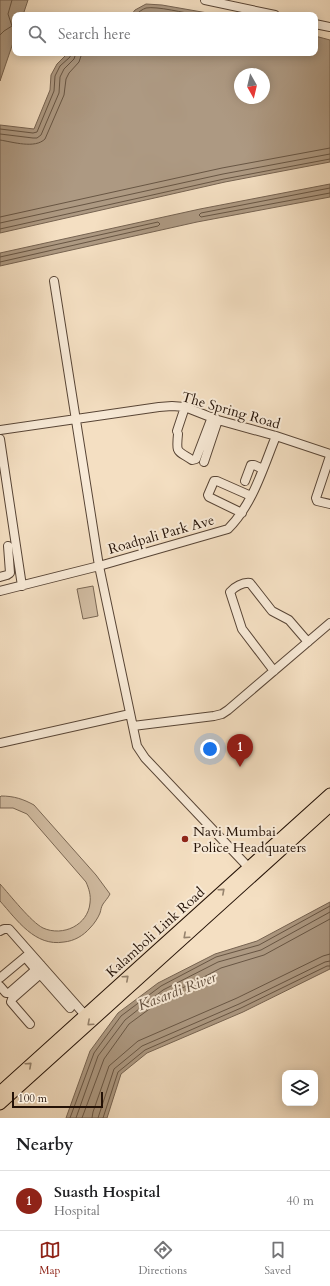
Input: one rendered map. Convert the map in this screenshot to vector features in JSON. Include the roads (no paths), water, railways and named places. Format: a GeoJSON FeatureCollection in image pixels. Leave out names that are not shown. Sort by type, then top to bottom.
{"type":"FeatureCollection","features":[{"type":"Feature","properties":{"kind":"main road","name":"Kalamboli Link Road"},"geometry":{"type":"LineString","coordinates":[[0,1104],[252,871],[330,794]]}},
{"type":"Feature","properties":{"kind":"main road","name":"Kalamboli Link Road"},"geometry":{"type":"LineString","coordinates":[[0,1092],[85,1015],[330,806]]}},
{"type":"Feature","properties":{"kind":"street"},"geometry":{"type":"LineString","coordinates":[[205,0],[261,12]]}},
{"type":"Feature","properties":{"kind":"street"},"geometry":{"type":"LineString","coordinates":[[318,25],[330,27]]}},
{"type":"Feature","properties":{"kind":"street"},"geometry":{"type":"LineString","coordinates":[[54,281],[99,566],[137,746],[146,758],[252,871]]}},
{"type":"Feature","properties":{"kind":"street","name":"The Spring Road"},"geometry":{"type":"LineString","coordinates":[[0,430],[172,406],[185,408],[276,436],[329,460]]}},
{"type":"Feature","properties":{"kind":"street"},"geometry":{"type":"LineString","coordinates":[[185,408],[178,433],[176,448],[192,460],[196,459],[215,418]]}},
{"type":"Feature","properties":{"kind":"street"},"geometry":{"type":"LineString","coordinates":[[204,462],[215,418]]}},
{"type":"Feature","properties":{"kind":"street","name":"Roadpali Park Ave"},"geometry":{"type":"LineString","coordinates":[[0,591],[99,566],[223,531],[228,528],[242,513],[263,469],[276,436]]}},
{"type":"Feature","properties":{"kind":"street"},"geometry":{"type":"LineString","coordinates":[[0,439],[10,574],[0,577]]}},
{"type":"Feature","properties":{"kind":"street"},"geometry":{"type":"LineString","coordinates":[[329,460],[316,498],[317,500],[330,504]]}},
{"type":"Feature","properties":{"kind":"street"},"geometry":{"type":"LineString","coordinates":[[255,486],[243,481],[251,465],[263,469]]}},
{"type":"Feature","properties":{"kind":"street"},"geometry":{"type":"LineString","coordinates":[[242,513],[209,497],[208,495],[214,482],[217,481],[251,496]]}},
{"type":"Feature","properties":{"kind":"street"},"geometry":{"type":"LineString","coordinates":[[8,546],[22,586]]}},
{"type":"Feature","properties":{"kind":"street"},"geometry":{"type":"LineString","coordinates":[[274,671],[242,629],[230,592],[232,589],[246,583],[250,583],[272,611],[290,620],[308,642]]}},
{"type":"Feature","properties":{"kind":"street"},"geometry":{"type":"LineString","coordinates":[[133,726],[222,714],[330,623]]}},
{"type":"Feature","properties":{"kind":"street"},"geometry":{"type":"LineString","coordinates":[[0,743],[130,714]]}},
{"type":"Feature","properties":{"kind":"street"},"geometry":{"type":"LineString","coordinates":[[0,932],[4,929],[9,929],[27,955],[40,970],[63,995],[85,1015]]}},
{"type":"Feature","properties":{"kind":"street"},"geometry":{"type":"LineString","coordinates":[[0,978],[27,955]]}},
{"type":"Feature","properties":{"kind":"street"},"geometry":{"type":"LineString","coordinates":[[0,986],[6,993],[9,993],[40,970]]}},
{"type":"Feature","properties":{"kind":"street"},"geometry":{"type":"LineString","coordinates":[[30,1024],[11,1002],[12,999],[40,970]]}},
{"type":"Feature","properties":{"kind":"street"},"geometry":{"type":"LineString","coordinates":[[63,995],[70,1008]]}},
{"type":"Feature","properties":{"kind":"water"},"geometry":{"type":"Polygon","coordinates":[[[0,0],[28,0],[24,12],[12,12],[12,46],[0,81],[0,0]]]}},
{"type":"Feature","properties":{"kind":"water"},"geometry":{"type":"Polygon","coordinates":[[[146,4],[162,5],[202,12],[133,12],[146,4]]]}},
{"type":"Feature","properties":{"kind":"water"},"geometry":{"type":"Polygon","coordinates":[[[318,37],[330,40],[330,162],[225,182],[0,233],[0,125],[34,129],[50,90],[51,75],[57,64],[65,56],[318,56],[318,37]]]}},
{"type":"Feature","properties":{"kind":"water"},"geometry":{"type":"Polygon","coordinates":[[[330,184],[330,197],[197,222],[0,266],[0,253],[200,209],[330,184]]]}},
{"type":"Feature","properties":{"kind":"water","name":"Kasardi River"},"geometry":{"type":"Polygon","coordinates":[[[330,902],[330,969],[243,1012],[147,1053],[121,1074],[107,1118],[66,1118],[90,1051],[118,1013],[158,983],[215,954],[257,941],[330,902]]]}},
{"type":"Feature","properties":{"kind":"place","name":"Suasth Hospital"},"geometry":{"type":"Point","coordinates":[240,767]}},
{"type":"Feature","properties":{"kind":"place","name":"Navi Mumbai Police Headquaters"},"geometry":{"type":"Point","coordinates":[185,839]}}]}
